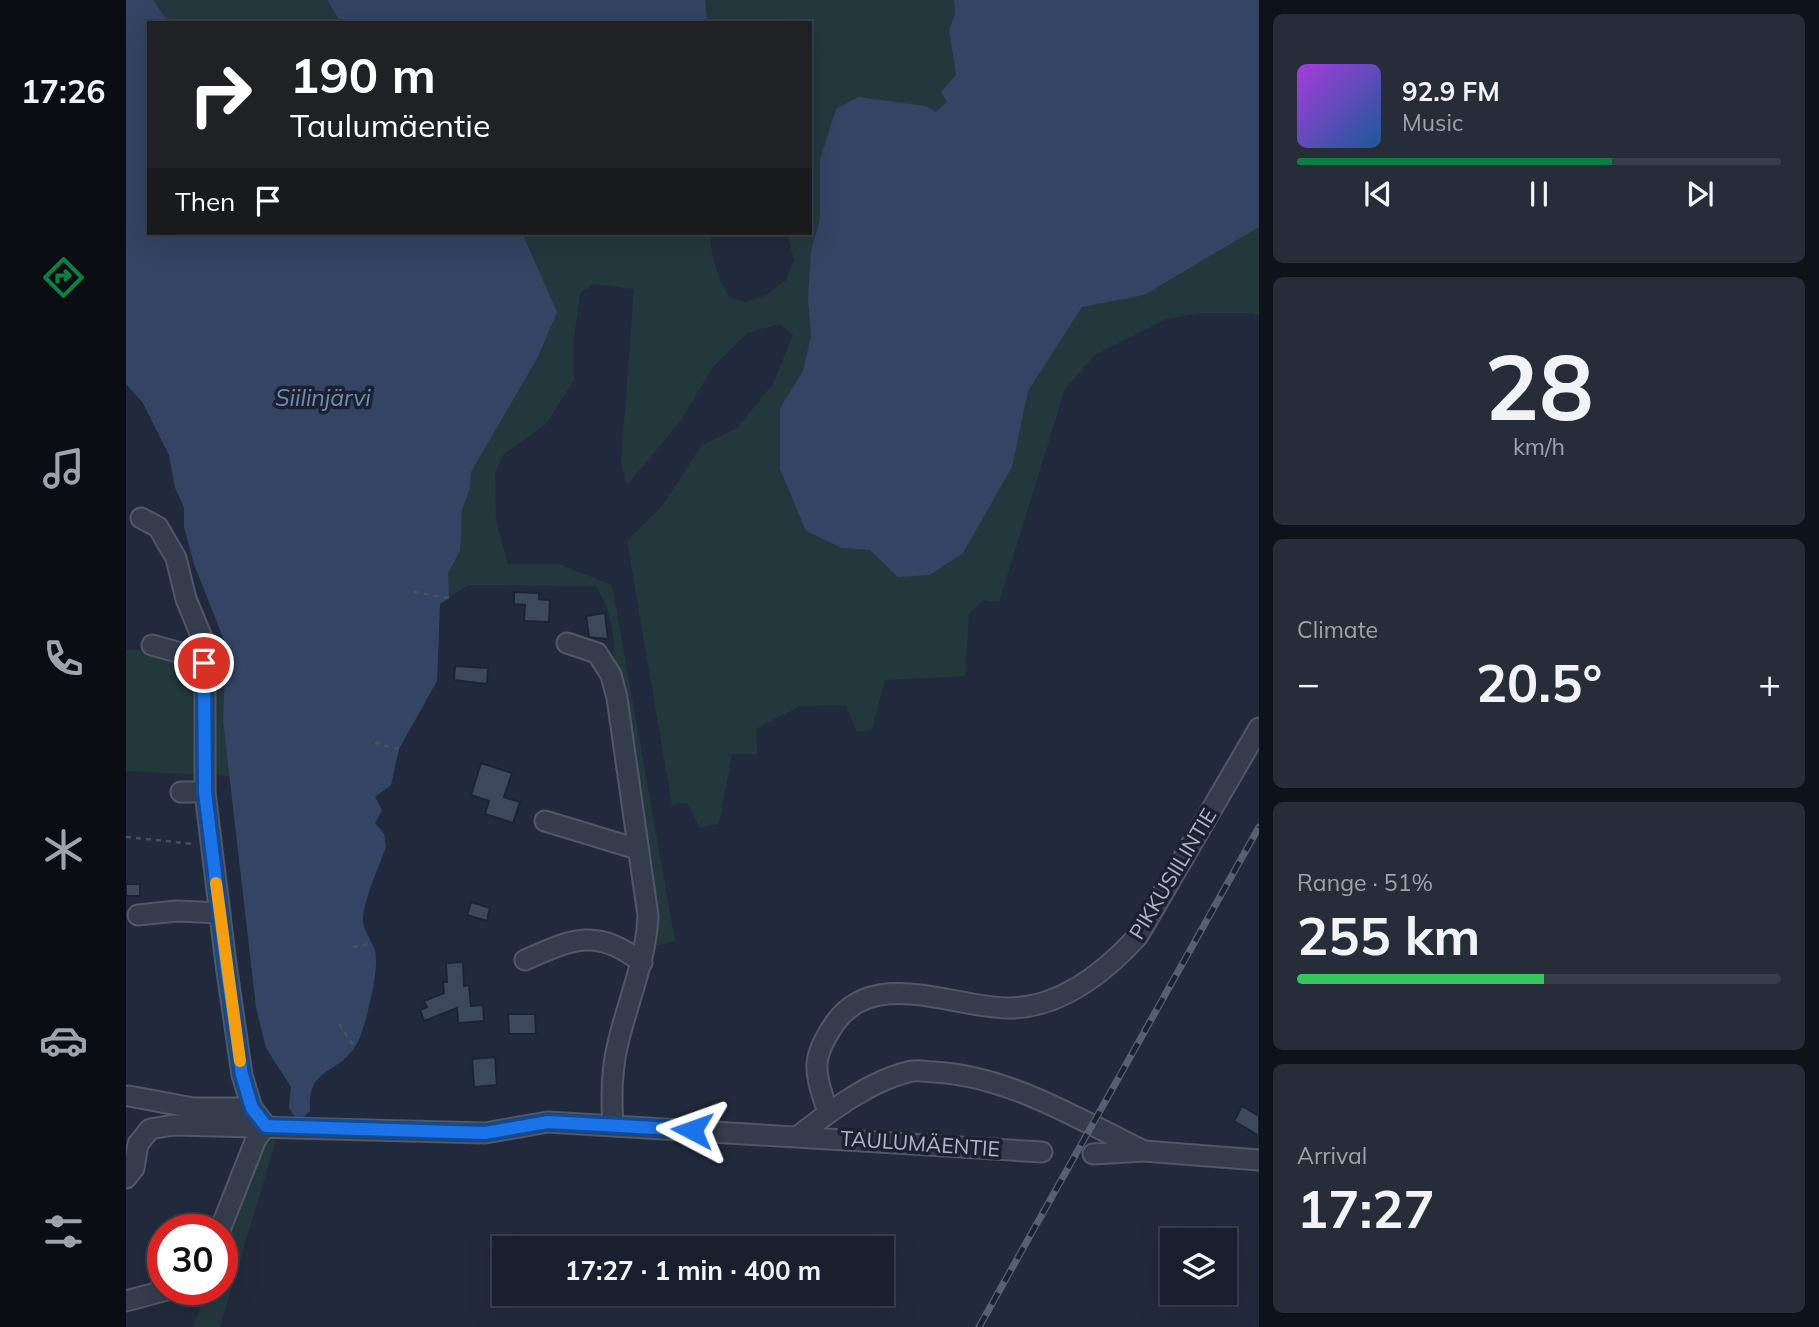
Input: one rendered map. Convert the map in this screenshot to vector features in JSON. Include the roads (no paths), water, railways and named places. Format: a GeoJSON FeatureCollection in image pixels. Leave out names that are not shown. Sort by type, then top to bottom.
{"type":"FeatureCollection","features":[{"type":"Feature","properties":{"kind":"street"},"geometry":{"type":"LineString","coordinates":[[141,518],[158,527],[176,558],[186,599],[205,645],[205,792],[220,913],[242,1075],[252,1108],[266,1126],[256,1139],[226,1214]]}},
{"type":"Feature","properties":{"kind":"street"},"geometry":{"type":"LineString","coordinates":[[567,643],[597,653],[611,675],[617,698],[636,849],[648,916],[647,948],[618,1044],[611,1087],[613,1125]]}},
{"type":"Feature","properties":{"kind":"street"},"geometry":{"type":"LineString","coordinates":[[152,645],[188,655],[203,680]]}},
{"type":"Feature","properties":{"kind":"street","name":"PIKKUSIILINTIE"},"geometry":{"type":"LineString","coordinates":[[828,1113],[816,1074],[818,1048],[846,1007],[867,996],[922,995],[1012,1008],[1050,1000],[1083,985],[1111,965],[1138,936],[1259,728]]}},
{"type":"Feature","properties":{"kind":"street"},"geometry":{"type":"LineString","coordinates":[[181,792],[205,792]]}},
{"type":"Feature","properties":{"kind":"street"},"geometry":{"type":"LineString","coordinates":[[545,821],[636,849]]}},
{"type":"Feature","properties":{"kind":"street"},"geometry":{"type":"LineString","coordinates":[[138,915],[177,911],[220,913]]}},
{"type":"Feature","properties":{"kind":"street"},"geometry":{"type":"LineString","coordinates":[[524,960],[561,944],[585,939],[621,946],[642,963]]}},
{"type":"Feature","properties":{"kind":"street","name":"TAULUMÄENTIE"},"geometry":{"type":"LineString","coordinates":[[797,1137],[828,1113],[877,1085],[909,1071],[962,1074],[1036,1097],[1144,1151]]}},
{"type":"Feature","properties":{"kind":"street"},"geometry":{"type":"LineString","coordinates":[[130,1096],[192,1108],[252,1108]]}},
{"type":"Feature","properties":{"kind":"street","name":"TAULUMÄENTIE"},"geometry":{"type":"LineString","coordinates":[[126,1178],[134,1168],[138,1144],[150,1129],[174,1125],[485,1133],[548,1122],[1042,1152]]}},
{"type":"Feature","properties":{"kind":"street","name":"TAULUMÄENTIE"},"geometry":{"type":"LineString","coordinates":[[1093,1154],[1144,1151],[1259,1160]]}},
{"type":"Feature","properties":{"kind":"street"},"geometry":{"type":"LineString","coordinates":[[126,1301],[147,1295]]}},
{"type":"Feature","properties":{"kind":"water","name":"Siilinjärvi"},"geometry":{"type":"Polygon","coordinates":[[[126,0],[153,0],[168,21],[147,21],[147,235],[523,235],[557,312],[538,357],[471,472],[470,488],[462,510],[460,551],[448,573],[449,598],[440,604],[437,681],[399,749],[391,785],[375,797],[382,810],[375,823],[384,834],[386,846],[369,891],[363,918],[376,958],[368,1009],[360,1037],[353,1050],[314,1085],[310,1111],[303,1117],[295,1117],[289,1108],[291,1087],[266,1048],[256,1007],[223,721],[226,645],[194,564],[184,527],[184,507],[175,488],[169,455],[143,403],[126,384],[126,0]]]}},
{"type":"Feature","properties":{"kind":"water"},"geometry":{"type":"Polygon","coordinates":[[[327,0],[705,0],[707,21],[340,21],[327,0]]]}},
{"type":"Feature","properties":{"kind":"water"},"geometry":{"type":"Polygon","coordinates":[[[954,0],[1259,0],[1259,227],[1144,295],[1082,307],[1028,391],[1012,467],[963,553],[930,575],[898,577],[870,550],[842,548],[806,531],[780,469],[780,408],[803,371],[811,336],[808,298],[811,251],[820,219],[820,159],[836,109],[858,97],[926,106],[936,112],[947,102],[941,92],[956,75],[949,30],[955,14],[954,0]]]}},
{"type":"Feature","properties":{"kind":"railway"},"geometry":{"type":"LineString","coordinates":[[979,1327],[1259,827]]}}]}
